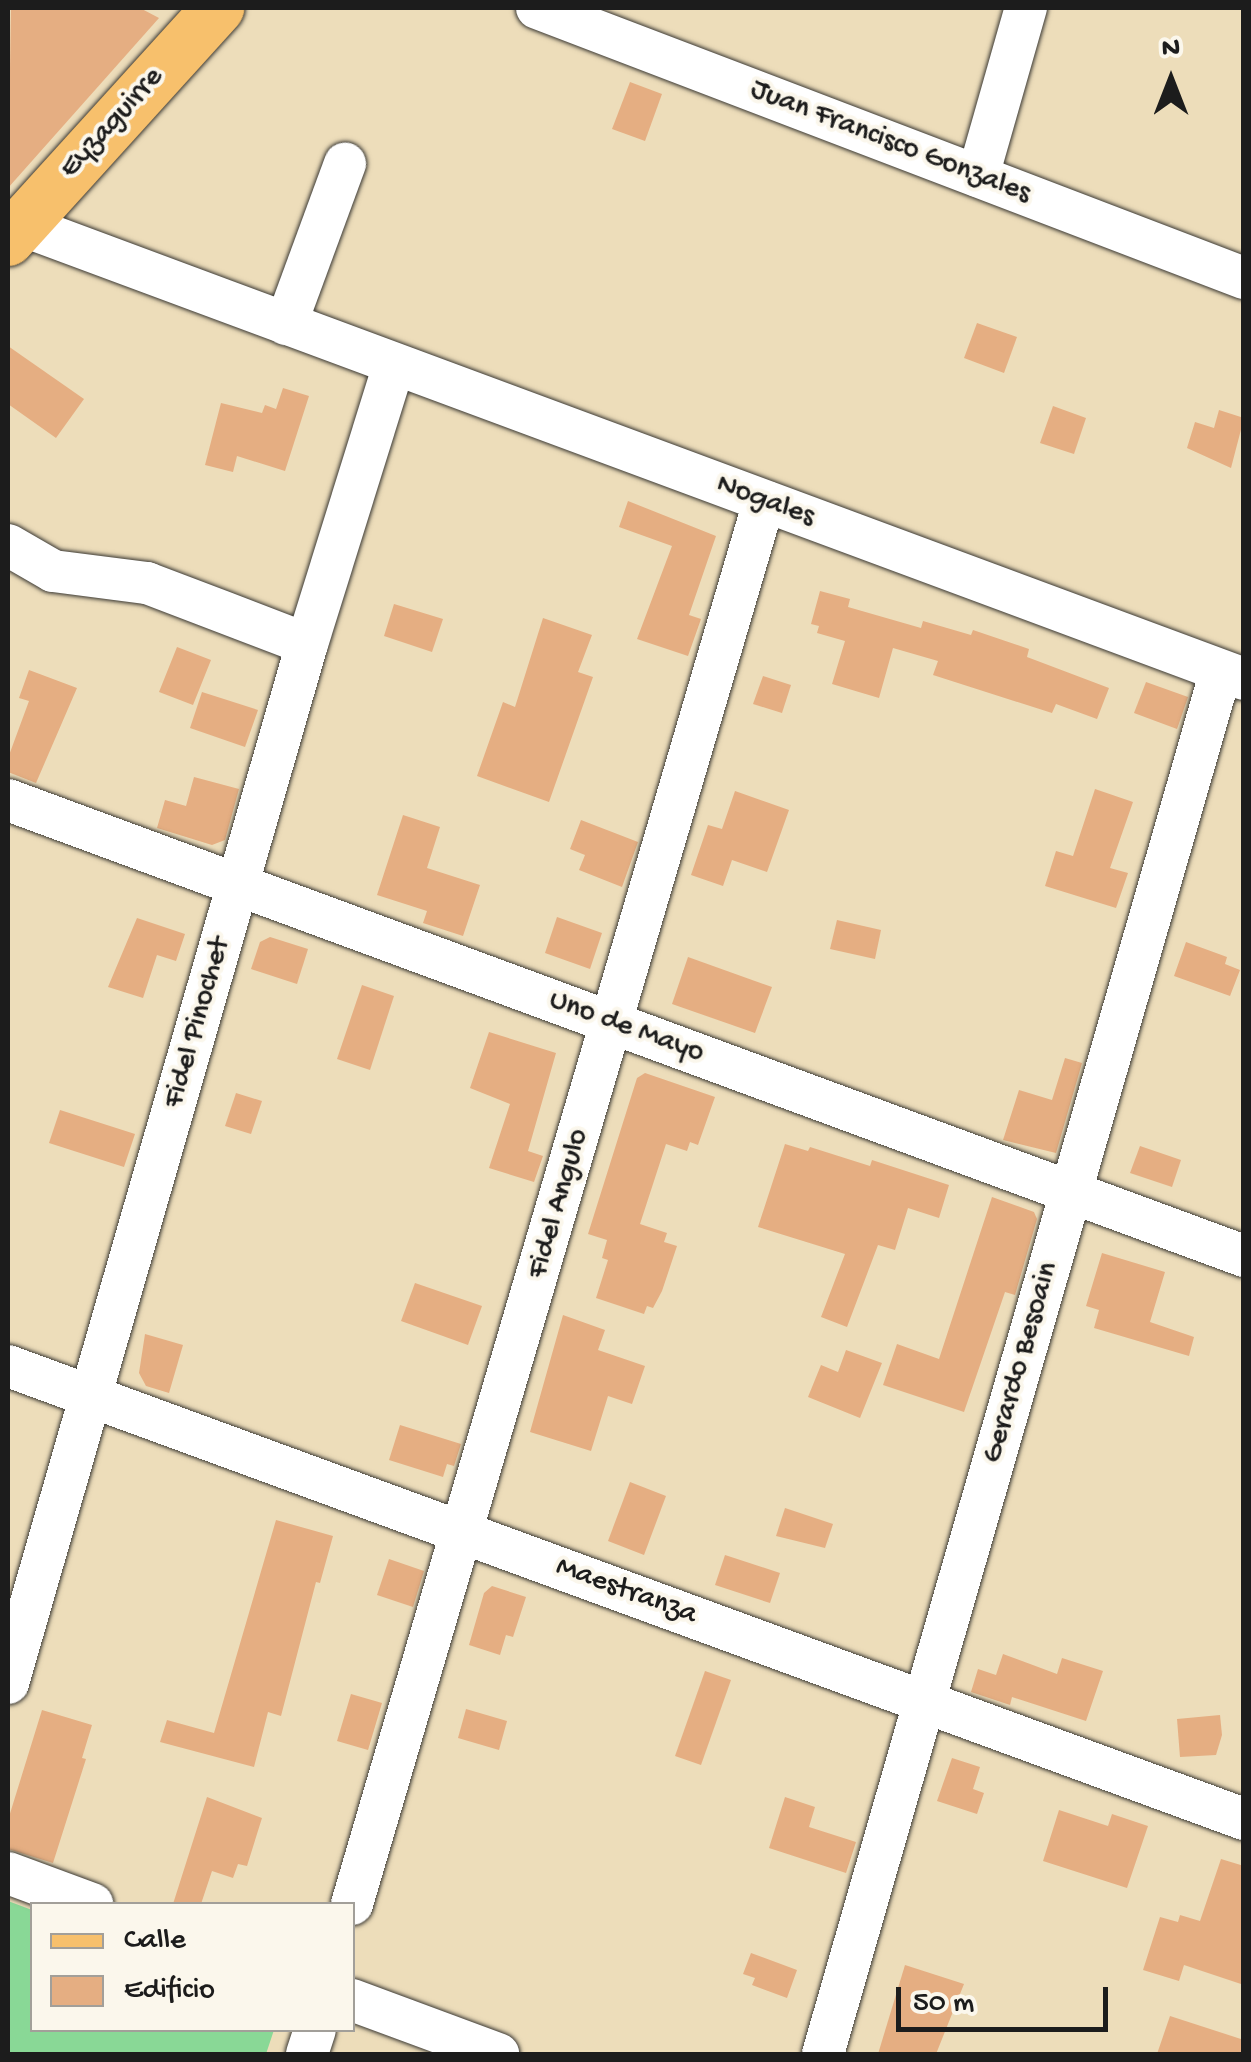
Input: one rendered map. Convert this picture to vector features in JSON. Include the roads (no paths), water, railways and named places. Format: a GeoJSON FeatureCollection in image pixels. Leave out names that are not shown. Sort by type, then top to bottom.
{"type":"FeatureCollection","features":[{"type":"Feature","properties":{"kind":"main road","name":"Eyzaguirre"},"geometry":{"type":"LineString","coordinates":[[12,229],[218,8]]}},
{"type":"Feature","properties":{"kind":"street","name":"Juan Francisco Gonzales"},"geometry":{"type":"LineString","coordinates":[[537,8],[628,22],[978,176],[1244,278]]}},
{"type":"Feature","properties":{"kind":"street"},"geometry":{"type":"LineString","coordinates":[[978,176],[1026,8]]}},
{"type":"Feature","properties":{"kind":"street"},"geometry":{"type":"LineString","coordinates":[[286,324],[345,164]]}},
{"type":"Feature","properties":{"kind":"street","name":"Nogales"},"geometry":{"type":"LineString","coordinates":[[12,229],[286,324],[1232,675]]}},
{"type":"Feature","properties":{"kind":"street","name":"Fidel Pinochet"},"geometry":{"type":"LineString","coordinates":[[8,1683],[307,644],[394,364]]}},
{"type":"Feature","properties":{"kind":"street","name":"Fidel Angulo"},"geometry":{"type":"LineString","coordinates":[[353,1902],[465,1532],[764,502]]}},
{"type":"Feature","properties":{"kind":"street"},"geometry":{"type":"LineString","coordinates":[[8,545],[53,571],[147,583],[307,644]]}},
{"type":"Feature","properties":{"kind":"street","name":"Gerardo Besoain"},"geometry":{"type":"LineString","coordinates":[[823,2054],[1071,1193],[1232,675]]}},
{"type":"Feature","properties":{"kind":"street","name":"Uno de Mayo"},"geometry":{"type":"LineString","coordinates":[[8,800],[1244,1256]]}},
{"type":"Feature","properties":{"kind":"street","name":"Maestranza"},"geometry":{"type":"LineString","coordinates":[[8,1366],[1244,1819]]}},
{"type":"Feature","properties":{"kind":"street"},"geometry":{"type":"LineString","coordinates":[[1190,1800],[1244,1795]]}},
{"type":"Feature","properties":{"kind":"street"},"geometry":{"type":"LineString","coordinates":[[8,1873],[87,1902]]}},
{"type":"Feature","properties":{"kind":"street"},"geometry":{"type":"LineString","coordinates":[[355,2001],[498,2054]]}}]}
